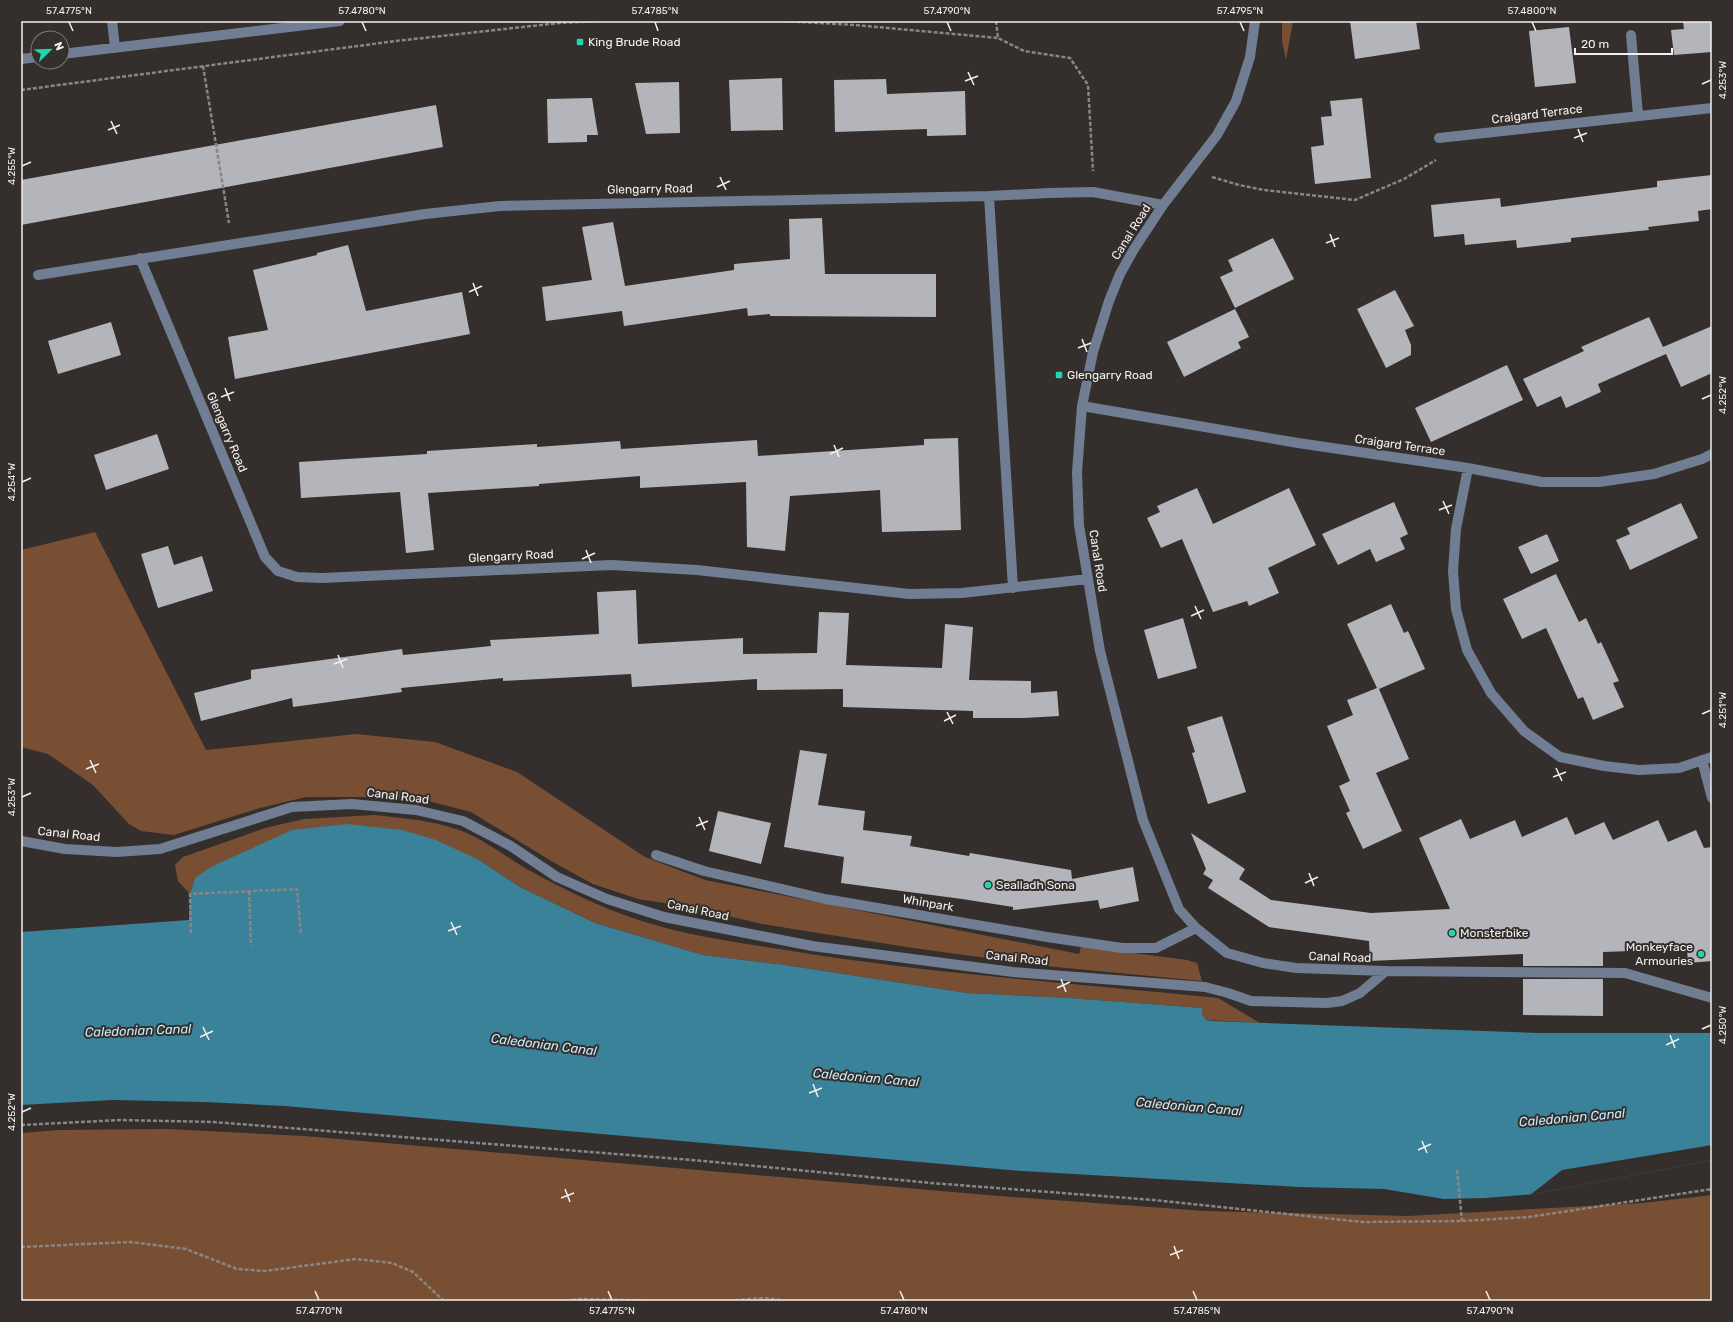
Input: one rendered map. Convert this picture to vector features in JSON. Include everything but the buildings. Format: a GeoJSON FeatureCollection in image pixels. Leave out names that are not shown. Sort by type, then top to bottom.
{"type":"FeatureCollection","features":[{"type":"Feature","properties":{"kind":"street"},"geometry":{"type":"LineString","coordinates":[[112,21],[115,48]]}},
{"type":"Feature","properties":{"kind":"street"},"geometry":{"type":"LineString","coordinates":[[70,53],[340,21]]}},
{"type":"Feature","properties":{"kind":"street","name":"Canal Road"},"geometry":{"type":"LineString","coordinates":[[1255,21],[1250,57],[1236,101],[1217,135],[1163,205],[1134,249],[1120,274],[1109,301],[1093,352],[1082,406],[1077,472],[1079,525],[1100,651],[1143,820],[1179,909],[1196,928],[1228,953],[1263,963],[1296,968],[1386,971],[1625,973],[1712,998]]}},
{"type":"Feature","properties":{"kind":"street"},"geometry":{"type":"LineString","coordinates":[[1631,35],[1638,115]]}},
{"type":"Feature","properties":{"kind":"street","name":"Craigard Terrace"},"geometry":{"type":"LineString","coordinates":[[1439,138],[1712,108]]}},
{"type":"Feature","properties":{"kind":"street","name":"Glengarry Road"},"geometry":{"type":"LineString","coordinates":[[38,275],[425,214],[500,206],[989,196],[1092,192],[1163,205]]}},
{"type":"Feature","properties":{"kind":"street"},"geometry":{"type":"LineString","coordinates":[[989,196],[1013,588]]}},
{"type":"Feature","properties":{"kind":"street","name":"Glengarry Road"},"geometry":{"type":"LineString","coordinates":[[140,258],[265,557],[278,571],[297,577],[322,578],[611,565],[697,570],[909,594],[962,593],[1088,580]]}},
{"type":"Feature","properties":{"kind":"street","name":"Craigard Terrace"},"geometry":{"type":"LineString","coordinates":[[1082,406],[1298,443],[1468,468],[1542,482],[1599,482],[1654,474],[1702,459],[1712,454]]}},
{"type":"Feature","properties":{"kind":"street"},"geometry":{"type":"LineString","coordinates":[[1468,468],[1456,529],[1453,571],[1456,609],[1467,650],[1491,693],[1524,731],[1560,757],[1604,766],[1639,770],[1679,768],[1707,759],[1712,798]]}},
{"type":"Feature","properties":{"kind":"street","name":"Canal Road"},"geometry":{"type":"LineString","coordinates":[[21,841],[65,849],[117,852],[160,849],[292,807],[352,804],[416,810],[463,821],[509,845],[557,876],[607,899],[664,917],[812,946],[1013,972],[1205,987],[1228,992],[1251,1001],[1327,1003],[1342,1001],[1360,993],[1386,971]]}},
{"type":"Feature","properties":{"kind":"street","name":"Whinpark"},"geometry":{"type":"LineString","coordinates":[[656,855],[704,871],[825,899],[1122,948],[1156,948],[1196,928]]}},
{"type":"Feature","properties":{"kind":"path"},"geometry":{"type":"LineString","coordinates":[[21,90],[396,41],[559,23],[599,21]]}},
{"type":"Feature","properties":{"kind":"path"},"geometry":{"type":"LineString","coordinates":[[784,21],[855,25],[998,38],[1024,51],[1070,58],[1088,85],[1092,192]]}},
{"type":"Feature","properties":{"kind":"path"},"geometry":{"type":"LineString","coordinates":[[996,21],[998,38]]}},
{"type":"Feature","properties":{"kind":"path"},"geometry":{"type":"LineString","coordinates":[[203,66],[232,244]]}},
{"type":"Feature","properties":{"kind":"path"},"geometry":{"type":"LineString","coordinates":[[1239,185],[1264,190],[1355,200],[1404,179],[1437,160],[1439,138]]}},
{"type":"Feature","properties":{"kind":"path"},"geometry":{"type":"LineString","coordinates":[[191,933],[190,894],[297,889],[301,934]]}},
{"type":"Feature","properties":{"kind":"path"},"geometry":{"type":"LineString","coordinates":[[249,891],[251,946]]}},
{"type":"Feature","properties":{"kind":"path"},"geometry":{"type":"LineString","coordinates":[[21,1125],[121,1120],[214,1122],[696,1160],[931,1184],[1154,1200],[1363,1222],[1462,1221],[1529,1217],[1712,1189]]}},
{"type":"Feature","properties":{"kind":"path"},"geometry":{"type":"LineString","coordinates":[[1457,1170],[1462,1221]]}},
{"type":"Feature","properties":{"kind":"path"},"geometry":{"type":"LineString","coordinates":[[21,1247],[130,1242],[186,1249],[237,1268],[265,1271],[356,1259],[392,1263],[413,1272],[444,1301]]}},
{"type":"Feature","properties":{"kind":"path"},"geometry":{"type":"LineString","coordinates":[[723,1301],[764,1298],[789,1301]]}},
{"type":"Feature","properties":{"kind":"path"},"geometry":{"type":"LineString","coordinates":[[566,1301],[577,1299],[687,1301]]}},
{"type":"Feature","properties":{"kind":"shaded area"},"geometry":{"type":"Polygon","coordinates":[[[1282,21],[1293,21],[1286,60],[1282,40],[1282,21]]]}},
{"type":"Feature","properties":{"kind":"shaded area"},"geometry":{"type":"Polygon","coordinates":[[[95,532],[206,750],[356,734],[435,742],[517,772],[645,857],[705,880],[1079,954],[1081,946],[1187,960],[1197,963],[1202,981],[1046,966],[913,948],[762,924],[690,907],[638,899],[593,884],[553,862],[471,812],[428,801],[381,797],[306,797],[260,808],[174,835],[141,831],[129,824],[93,785],[48,754],[21,747],[21,550],[95,532]]]}},
{"type":"Feature","properties":{"kind":"shaded area"},"geometry":{"type":"Polygon","coordinates":[[[374,815],[426,821],[465,832],[483,841],[525,868],[576,895],[629,917],[681,932],[741,943],[894,966],[1218,998],[1260,1023],[1206,1020],[1202,1014],[1202,1008],[1069,998],[967,993],[785,965],[703,955],[595,923],[520,887],[479,860],[195,878],[190,894],[178,881],[175,865],[183,857],[265,828],[304,819],[374,815]]]}},
{"type":"Feature","properties":{"kind":"shaded area"},"geometry":{"type":"Polygon","coordinates":[[[167,1129],[304,1136],[999,1196],[1205,1211],[1408,1216],[1643,1203],[1712,1195],[1712,1301],[21,1301],[21,1133],[59,1130],[167,1129]]]}},
{"type":"Feature","properties":{"kind":"water","name":"Caledonian Canal"},"geometry":{"type":"Polygon","coordinates":[[[347,824],[402,830],[436,840],[479,860],[520,887],[595,923],[703,955],[785,965],[967,993],[1069,998],[1202,1008],[1202,1014],[1206,1020],[1212,1021],[1537,1033],[1712,1033],[1712,1160],[1535,1194],[1485,1198],[1444,1199],[1384,1189],[1299,1187],[1022,1171],[285,1106],[205,1102],[112,1100],[21,1105],[21,932],[189,920],[190,894],[195,878],[211,867],[292,830],[347,824]]]}},
{"type":"Feature","properties":{"kind":"pier"},"geometry":{"type":"Polygon","coordinates":[[[1712,1145],[1712,1160],[1530,1195],[1562,1170],[1712,1145]]]}},
{"type":"Feature","properties":{"kind":"place","name":"King Brude Road"},"geometry":{"type":"Point","coordinates":[580,42]}},
{"type":"Feature","properties":{"kind":"place","name":"Glengarry Road"},"geometry":{"type":"Point","coordinates":[1059,375]}},
{"type":"Feature","properties":{"kind":"place","name":"Sealladh Sona"},"geometry":{"type":"Point","coordinates":[988,885]}},
{"type":"Feature","properties":{"kind":"place","name":"Monsterbike"},"geometry":{"type":"Point","coordinates":[1452,933]}},
{"type":"Feature","properties":{"kind":"place","name":"Monkeyface Armouries"},"geometry":{"type":"Point","coordinates":[1701,954]}}]}
